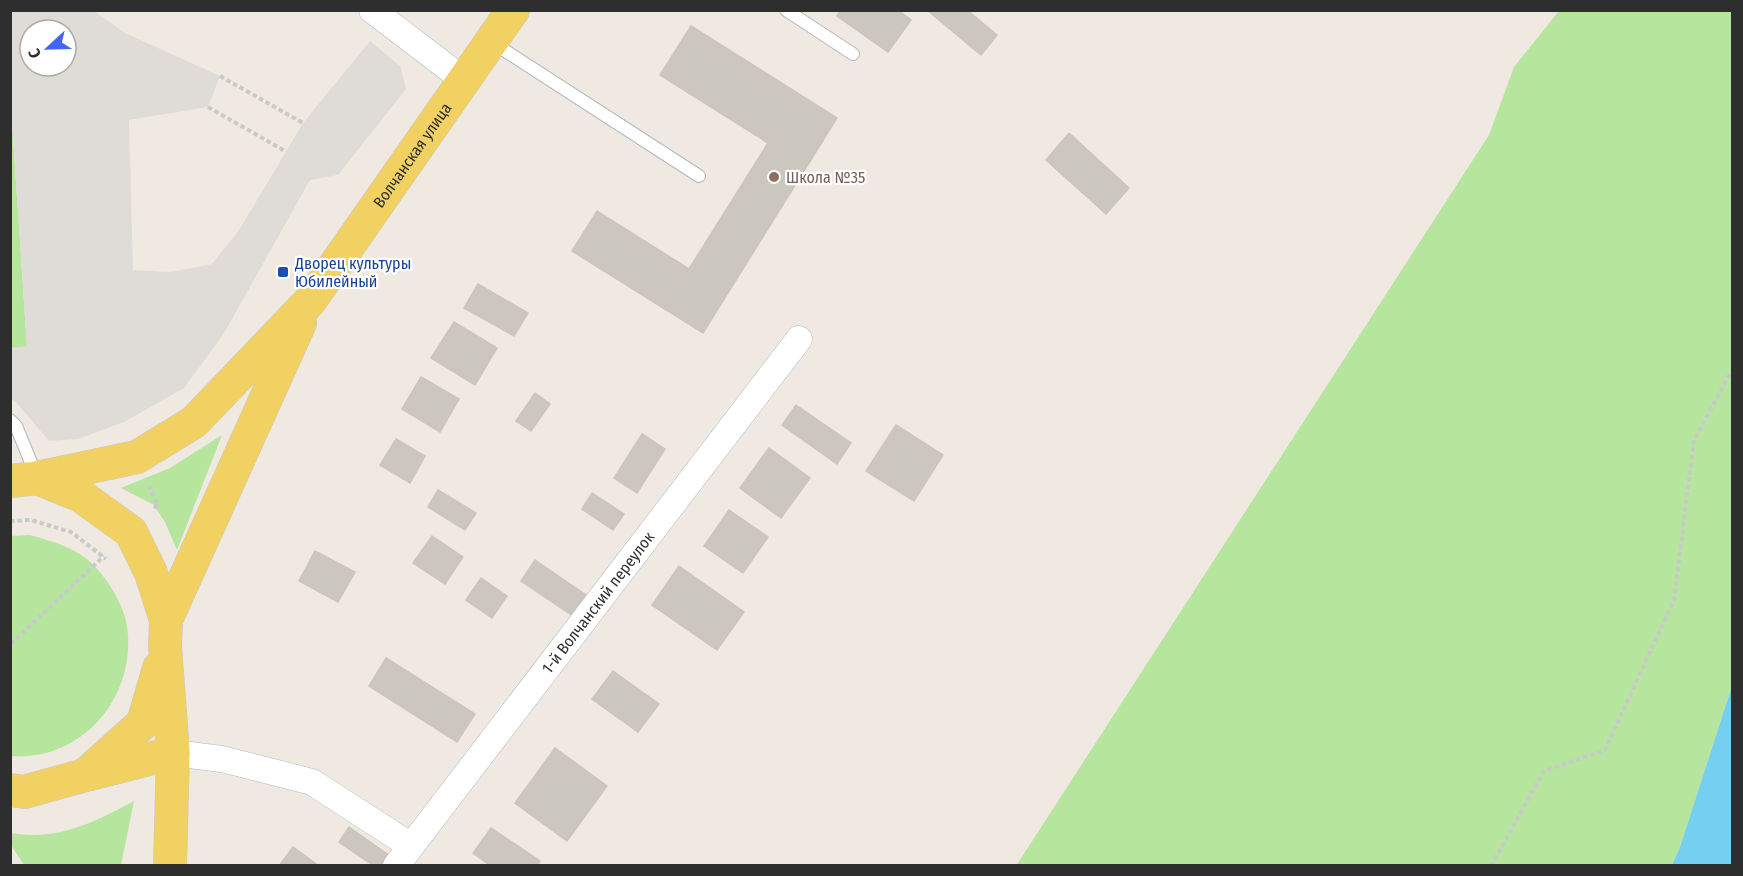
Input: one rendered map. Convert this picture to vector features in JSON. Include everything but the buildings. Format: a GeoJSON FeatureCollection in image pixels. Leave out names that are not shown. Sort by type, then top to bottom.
{"type":"FeatureCollection","features":[{"type":"Feature","properties":{"kind":"main road","name":"Волчанская улица"},"geometry":{"type":"LineString","coordinates":[[310,301],[513,10]]}},
{"type":"Feature","properties":{"kind":"main road"},"geometry":{"type":"LineString","coordinates":[[24,479],[137,458],[194,422],[310,301]]}},
{"type":"Feature","properties":{"kind":"main road"},"geometry":{"type":"LineString","coordinates":[[85,775],[142,723],[165,633],[310,301]]}},
{"type":"Feature","properties":{"kind":"main road"},"geometry":{"type":"LineString","coordinates":[[24,479],[81,496],[131,532],[151,573],[165,633],[172,753],[170,866]]}},
{"type":"Feature","properties":{"kind":"main road"},"geometry":{"type":"LineString","coordinates":[[10,790],[24,792],[172,753]]}},
{"type":"Feature","properties":{"kind":"street"},"geometry":{"type":"LineString","coordinates":[[372,10],[465,81]]}},
{"type":"Feature","properties":{"kind":"street","name":"1-й Волчанский переулок"},"geometry":{"type":"LineString","coordinates":[[403,856],[799,339]]}},
{"type":"Feature","properties":{"kind":"street"},"geometry":{"type":"LineString","coordinates":[[172,753],[222,759],[312,782],[403,856]]}},
{"type":"Feature","properties":{"kind":"lane"},"geometry":{"type":"LineString","coordinates":[[786,10],[853,54]]}},
{"type":"Feature","properties":{"kind":"lane"},"geometry":{"type":"LineString","coordinates":[[492,43],[699,176]]}},
{"type":"Feature","properties":{"kind":"lane"},"geometry":{"type":"LineString","coordinates":[[10,420],[16,426],[24,479]]}},
{"type":"Feature","properties":{"kind":"path"},"geometry":{"type":"LineString","coordinates":[[220,76],[303,123]]}},
{"type":"Feature","properties":{"kind":"path"},"geometry":{"type":"LineString","coordinates":[[208,106],[285,151]]}},
{"type":"Feature","properties":{"kind":"path"},"geometry":{"type":"LineString","coordinates":[[1491,866],[1544,771],[1605,750],[1674,600],[1694,440],[1732,370]]}},
{"type":"Feature","properties":{"kind":"path"},"geometry":{"type":"LineString","coordinates":[[10,521],[31,520],[71,532],[104,556],[110,565]]}},
{"type":"Feature","properties":{"kind":"green space"},"geometry":{"type":"Polygon","coordinates":[[[1559,11],[1732,11],[1732,686],[1680,847],[1672,865],[1016,866],[1489,135],[1514,67],[1559,11]]]}},
{"type":"Feature","properties":{"kind":"green space"},"geometry":{"type":"Polygon","coordinates":[[[10,122],[12,122],[27,347],[11,348],[10,122]]]}},
{"type":"Feature","properties":{"kind":"green space"},"geometry":{"type":"Polygon","coordinates":[[[222,435],[177,550],[165,522],[154,505],[121,488],[170,468],[222,435]]]}},
{"type":"Feature","properties":{"kind":"green space"},"geometry":{"type":"Polygon","coordinates":[[[30,535],[58,544],[84,557],[104,577],[114,592],[125,618],[128,635],[127,660],[121,683],[111,704],[96,723],[79,738],[59,749],[36,755],[11,756],[10,536],[30,535]]]}},
{"type":"Feature","properties":{"kind":"green space"},"geometry":{"type":"Polygon","coordinates":[[[134,801],[121,865],[24,865],[11,845],[11,833],[28,835],[60,832],[89,823],[134,801]]]}},
{"type":"Feature","properties":{"kind":"shaded area"},"geometry":{"type":"Polygon","coordinates":[[[11,10],[94,11],[125,33],[220,76],[208,107],[129,120],[133,270],[171,272],[212,264],[239,230],[303,123],[370,41],[400,66],[406,89],[338,175],[310,180],[223,335],[184,388],[124,422],[78,439],[49,441],[11,399],[11,348],[27,346],[12,122],[11,10]]]}},
{"type":"Feature","properties":{"kind":"water"},"geometry":{"type":"Polygon","coordinates":[[[1732,686],[1732,865],[1672,865],[1680,847],[1732,686]]]}},
{"type":"Feature","properties":{"kind":"place","name":"Школа №35"},"geometry":{"type":"Point","coordinates":[774,177]}},
{"type":"Feature","properties":{"kind":"place","name":"Дворец культуры Юбилейный"},"geometry":{"type":"Point","coordinates":[283,272]}}]}
